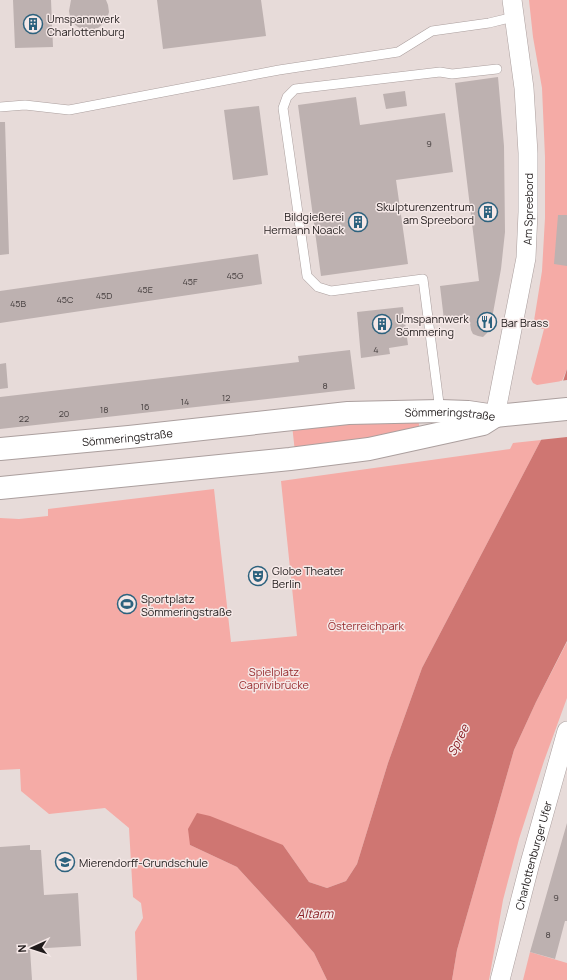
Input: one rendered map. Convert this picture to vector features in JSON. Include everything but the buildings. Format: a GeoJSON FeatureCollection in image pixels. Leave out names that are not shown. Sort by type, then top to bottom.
{"type":"FeatureCollection","features":[{"type":"Feature","properties":{"kind":"street","name":"Am Spreebord"},"geometry":{"type":"LineString","coordinates":[[496,416],[526,258],[528,212],[528,153],[524,88],[513,8]]}},
{"type":"Feature","properties":{"kind":"street"},"geometry":{"type":"LineString","coordinates":[[496,416],[567,409]]}},
{"type":"Feature","properties":{"kind":"street","name":"Sömmeringstraße"},"geometry":{"type":"LineString","coordinates":[[0,449],[129,437],[348,413],[440,411],[468,412],[496,416]]}},
{"type":"Feature","properties":{"kind":"street","name":"Sömmeringstraße"},"geometry":{"type":"LineString","coordinates":[[0,488],[290,459],[369,449],[483,424],[496,416]]}},
{"type":"Feature","properties":{"kind":"street","name":"Charlottenburger Ufer"},"geometry":{"type":"LineString","coordinates":[[500,980],[532,855],[567,731]]}},
{"type":"Feature","properties":{"kind":"lane"},"geometry":{"type":"LineString","coordinates":[[0,107],[26,105],[70,110],[279,70],[398,52],[432,31],[489,23],[513,8]]}},
{"type":"Feature","properties":{"kind":"lane"},"geometry":{"type":"LineString","coordinates":[[440,411],[423,279],[331,291],[318,287],[307,276],[283,108],[287,97],[295,89],[440,72],[452,74],[497,69]]}},
{"type":"Feature","properties":{"kind":"green space"},"geometry":{"type":"Polygon","coordinates":[[[529,0],[567,0],[567,369],[562,381],[537,385],[533,383],[531,379],[544,329],[533,327],[542,271],[545,218],[545,157],[542,88],[533,37],[529,0]]]}},
{"type":"Feature","properties":{"kind":"green space"},"geometry":{"type":"Polygon","coordinates":[[[418,417],[420,433],[295,452],[292,425],[418,417]]]}},
{"type":"Feature","properties":{"kind":"green space"},"geometry":{"type":"Polygon","coordinates":[[[541,440],[422,668],[388,763],[357,864],[346,881],[327,888],[309,882],[283,845],[190,845],[237,867],[314,953],[327,980],[137,980],[135,932],[143,918],[141,903],[133,897],[129,828],[105,808],[49,814],[21,791],[20,769],[0,770],[0,518],[19,519],[48,516],[48,509],[214,489],[231,642],[297,636],[281,481],[510,449],[513,443],[541,440]]]}},
{"type":"Feature","properties":{"kind":"green space"},"geometry":{"type":"Polygon","coordinates":[[[567,642],[567,698],[544,761],[519,839],[503,900],[489,980],[452,980],[457,950],[514,750],[536,702],[567,642]]]}},
{"type":"Feature","properties":{"kind":"green space"},"geometry":{"type":"Polygon","coordinates":[[[530,952],[567,963],[567,980],[523,980],[530,952]]]}},
{"type":"Feature","properties":{"kind":"water"},"geometry":{"type":"Polygon","coordinates":[[[567,369],[567,641],[536,702],[514,750],[457,950],[452,980],[327,980],[314,953],[237,867],[190,845],[188,829],[197,813],[210,816],[283,845],[309,882],[327,888],[346,881],[357,864],[388,763],[422,668],[541,440],[551,418],[567,369]]]}},
{"type":"Feature","properties":{"kind":"pier"},"geometry":{"type":"Polygon","coordinates":[[[567,380],[567,437],[539,440],[549,417],[560,381],[567,380]]]}},
{"type":"Feature","properties":{"kind":"place","name":"Umspannwerk Charlottenburg"},"geometry":{"type":"Point","coordinates":[33,24]}},
{"type":"Feature","properties":{"kind":"place","name":"Skulpturenzentrum am Spreebord"},"geometry":{"type":"Point","coordinates":[488,212]}},
{"type":"Feature","properties":{"kind":"place","name":"Bildgießerei Hermann Noack"},"geometry":{"type":"Point","coordinates":[358,222]}},
{"type":"Feature","properties":{"kind":"place","name":"Bar Brass"},"geometry":{"type":"Point","coordinates":[487,322]}},
{"type":"Feature","properties":{"kind":"place","name":"Umspannwerk Sömmering"},"geometry":{"type":"Point","coordinates":[382,324]}},
{"type":"Feature","properties":{"kind":"place","name":"Globe Theater Berlin"},"geometry":{"type":"Point","coordinates":[258,576]}},
{"type":"Feature","properties":{"kind":"place","name":"Sportplatz Sömmeringstraße"},"geometry":{"type":"Point","coordinates":[127,604]}},
{"type":"Feature","properties":{"kind":"place","name":"Mierendorff-Grundschule"},"geometry":{"type":"Point","coordinates":[65,862]}},
{"type":"Feature","properties":{"kind":"park label","name":"Österreichpark"},"geometry":{"type":"Point","coordinates":[366,625]}},
{"type":"Feature","properties":{"kind":"park label","name":"Spielplatz Caprivibrücke"},"geometry":{"type":"Point","coordinates":[274,677]}},
{"type":"Feature","properties":{"kind":"water label","name":"Spree"},"geometry":{"type":"Point","coordinates":[458,740]}},
{"type":"Feature","properties":{"kind":"water label","name":"Altarm"},"geometry":{"type":"Point","coordinates":[315,913]}}]}
